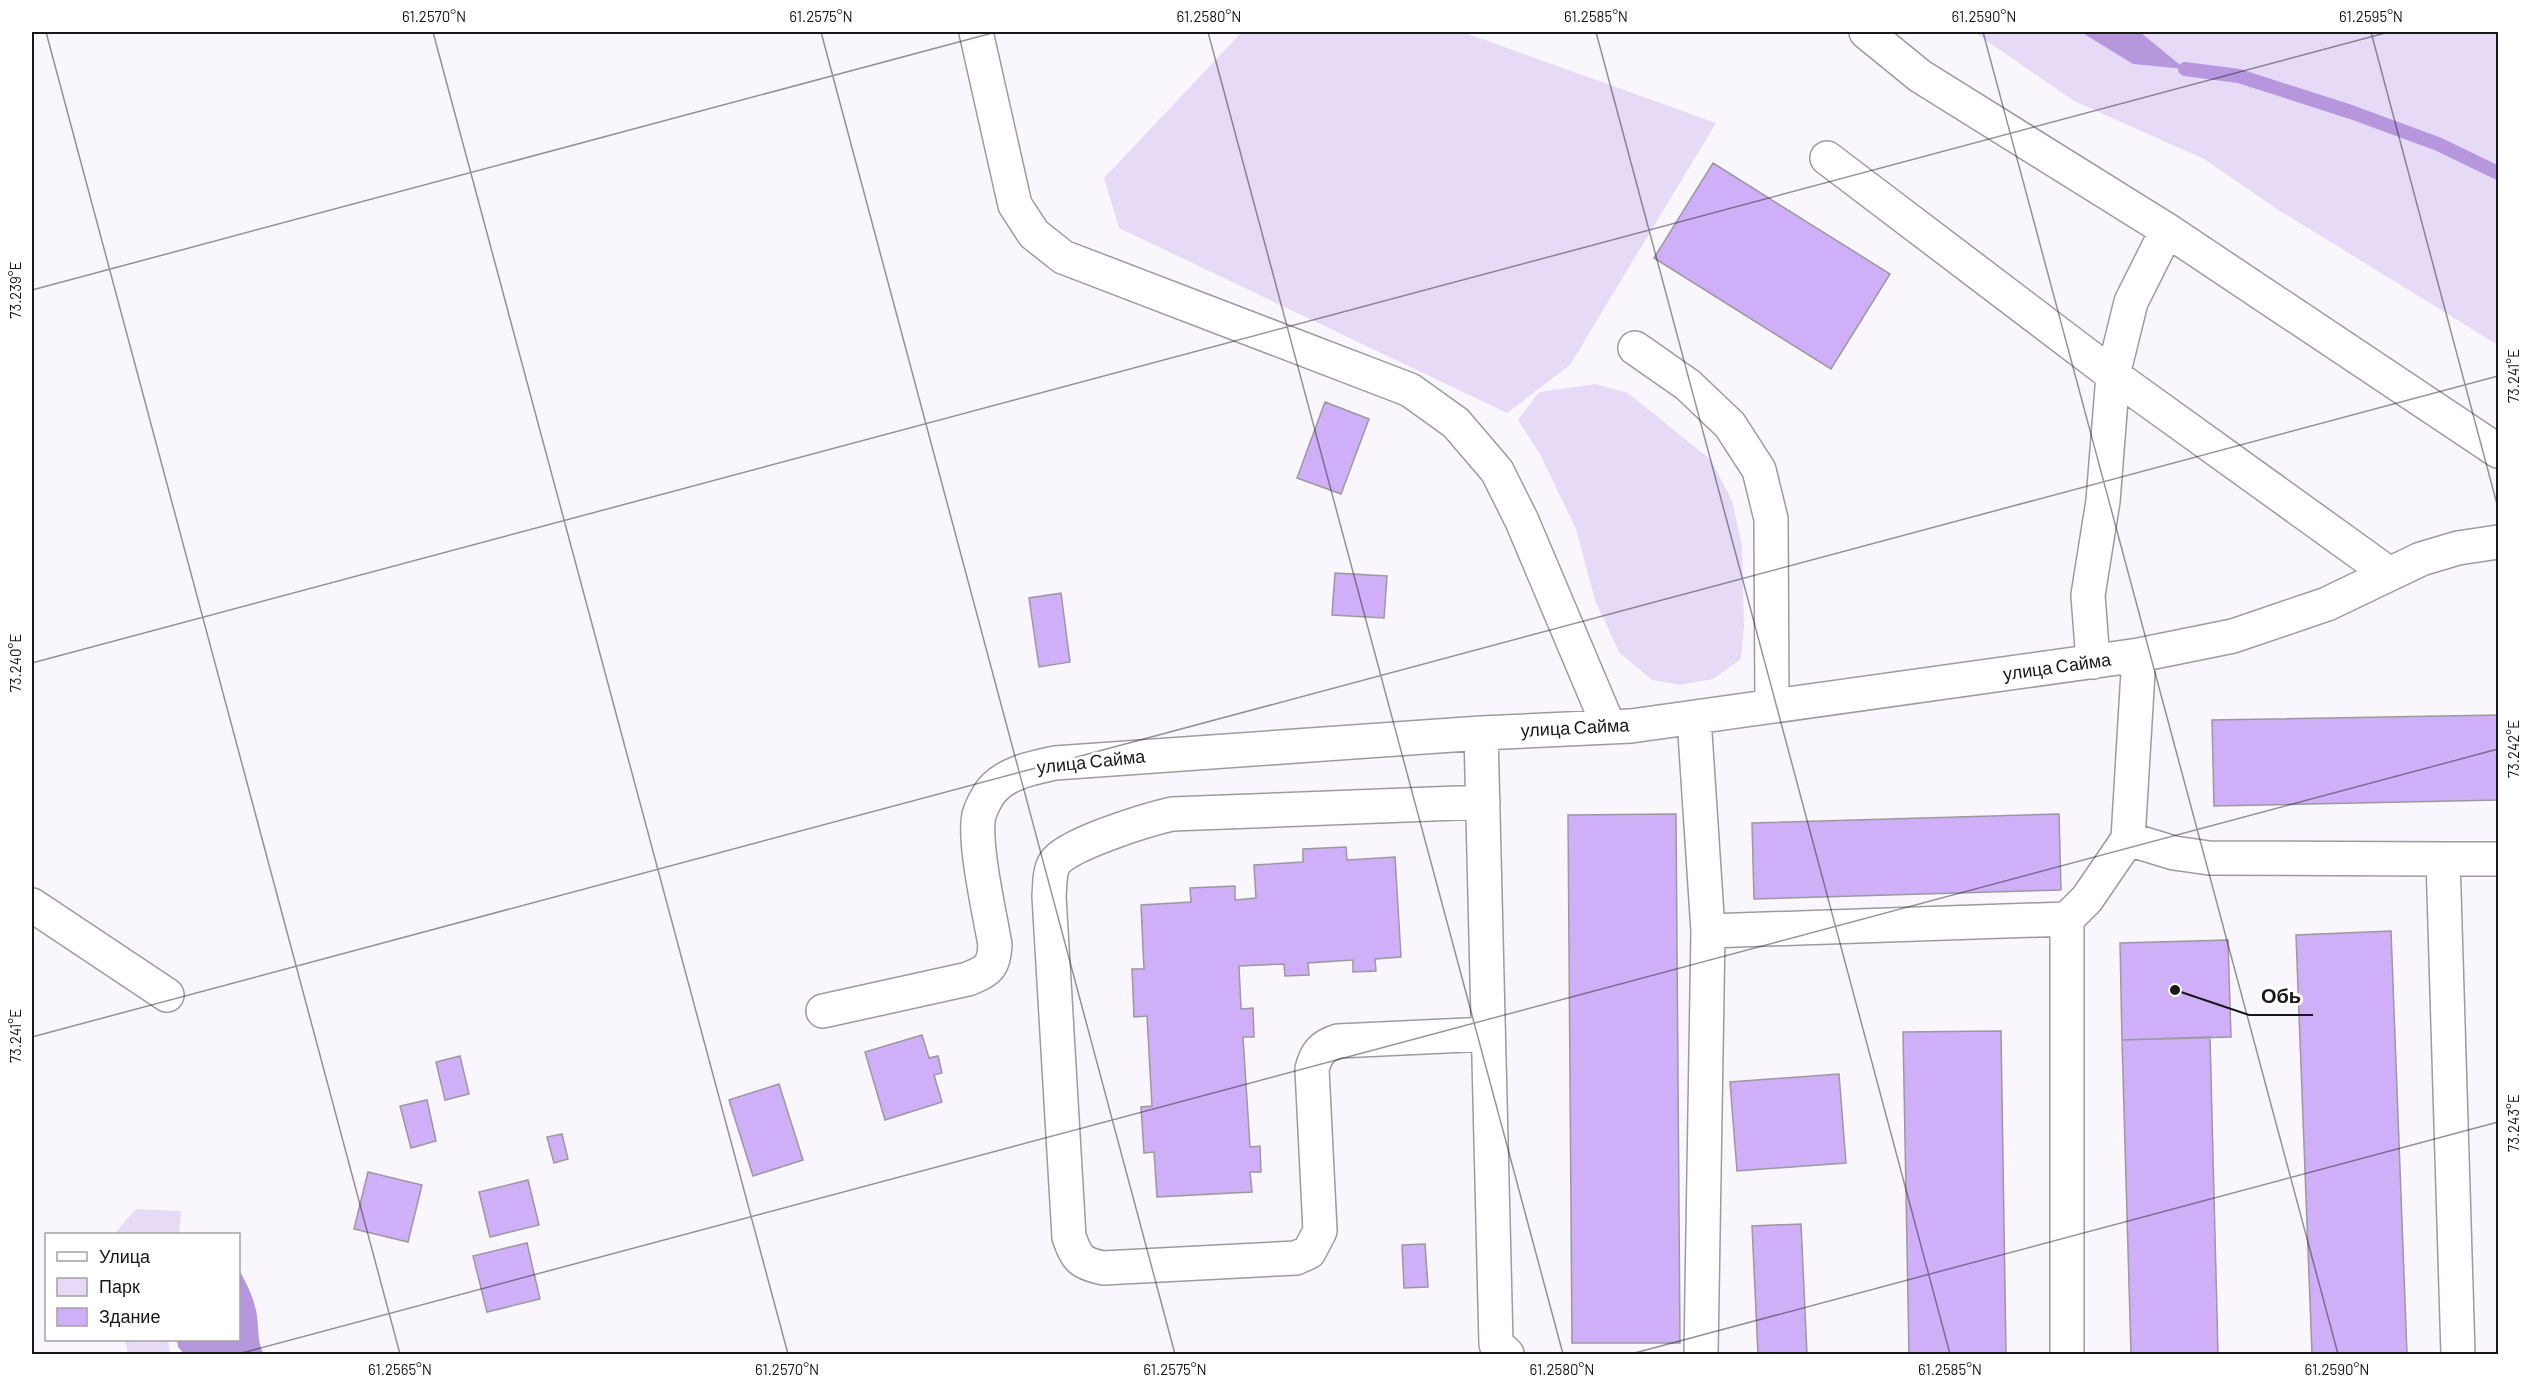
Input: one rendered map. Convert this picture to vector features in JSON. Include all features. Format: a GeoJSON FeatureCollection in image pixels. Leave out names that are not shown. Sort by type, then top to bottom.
{"type":"FeatureCollection","features":[{"type":"Feature","properties":{"kind":"street"},"geometry":{"type":"LineString","coordinates":[[976,32],[1015,204],[1034,234],[1063,257],[1410,390],[1456,423],[1497,471],[1522,521],[1609,727]]}},
{"type":"Feature","properties":{"kind":"street"},"geometry":{"type":"LineString","coordinates":[[1866,32],[1920,76],[2168,230],[2499,452]]}},
{"type":"Feature","properties":{"kind":"street"},"geometry":{"type":"LineString","coordinates":[[1827,158],[2113,375],[2388,573]]}},
{"type":"Feature","properties":{"kind":"street"},"geometry":{"type":"LineString","coordinates":[[2093,662],[2088,595],[2103,501],[2113,375],[2131,302],[2168,230]]}},
{"type":"Feature","properties":{"kind":"street"},"geometry":{"type":"LineString","coordinates":[[1635,348],[1688,385],[1730,425],[1759,470],[1771,519],[1772,706]]}},
{"type":"Feature","properties":{"kind":"street","name":"улица Сайма"},"geometry":{"type":"LineString","coordinates":[[823,1011],[968,979],[987,971],[993,960],[995,945],[978,837],[980,815],[992,791],[1008,778],[1026,769],[1055,763],[1481,733],[1609,727],[1694,718],[2139,655],[2242,633],[2327,604],[2421,559],[2458,548],[2499,542]]}},
{"type":"Feature","properties":{"kind":"street"},"geometry":{"type":"LineString","coordinates":[[1708,931],[2067,919],[2087,899],[2127,838],[2139,655]]}},
{"type":"Feature","properties":{"kind":"street"},"geometry":{"type":"LineString","coordinates":[[1694,718],[1708,931],[1701,1354]]}},
{"type":"Feature","properties":{"kind":"street"},"geometry":{"type":"LineString","coordinates":[[1481,733],[1496,1344],[1507,1354]]}},
{"type":"Feature","properties":{"kind":"street"},"geometry":{"type":"LineString","coordinates":[[1483,801],[1172,814],[1143,821],[1068,851],[1054,863],[1048,896],[1069,1237],[1076,1256],[1087,1264],[1103,1268],[1296,1258],[1309,1252],[1316,1243],[1320,1231],[1312,1069],[1316,1056],[1325,1045],[1338,1041],[1488,1034]]}},
{"type":"Feature","properties":{"kind":"street"},"geometry":{"type":"LineString","coordinates":[[2127,838],[2174,853],[2209,858],[2499,859]]}},
{"type":"Feature","properties":{"kind":"street"},"geometry":{"type":"LineString","coordinates":[[2443,859],[2458,1354]]}},
{"type":"Feature","properties":{"kind":"street"},"geometry":{"type":"LineString","coordinates":[[32,905],[167,995]]}},
{"type":"Feature","properties":{"kind":"street"},"geometry":{"type":"LineString","coordinates":[[2067,919],[2067,1354]]}},
{"type":"Feature","properties":{"kind":"green space"},"geometry":{"type":"Polygon","coordinates":[[[1242,32],[1463,32],[1716,123],[1570,365],[1507,413],[1119,228],[1104,178],[1242,32]]]}},
{"type":"Feature","properties":{"kind":"green space"},"geometry":{"type":"Polygon","coordinates":[[[1974,32],[2498,32],[2498,345],[2277,209],[2204,159],[2074,101],[1974,32]]]}},
{"type":"Feature","properties":{"kind":"green space"},"geometry":{"type":"Polygon","coordinates":[[[1596,384],[1628,393],[1711,460],[1732,501],[1742,545],[1744,626],[1741,659],[1713,679],[1680,685],[1652,680],[1619,652],[1595,600],[1576,529],[1541,456],[1518,420],[1539,392],[1596,384]]]}},
{"type":"Feature","properties":{"kind":"green space"},"geometry":{"type":"Polygon","coordinates":[[[136,1209],[181,1211],[179,1233],[115,1233],[136,1209]]]}},
{"type":"Feature","properties":{"kind":"green space"},"geometry":{"type":"Polygon","coordinates":[[[125,1341],[168,1341],[170,1354],[128,1354],[125,1341]]]}},
{"type":"Feature","properties":{"kind":"shaded area"},"geometry":{"type":"Polygon","coordinates":[[[2081,32],[2140,32],[2185,69],[2133,64],[2081,32]]]}},
{"type":"Feature","properties":{"kind":"shaded area"},"geometry":{"type":"Polygon","coordinates":[[[240,1272],[254,1304],[259,1341],[264,1354],[184,1354],[178,1347],[177,1341],[240,1341],[240,1272]]]}},
{"type":"Feature","properties":{"kind":"building"},"geometry":{"type":"Polygon","coordinates":[[[1713,163],[1890,274],[1831,369],[1654,258],[1713,163]]]}},
{"type":"Feature","properties":{"kind":"building"},"geometry":{"type":"Polygon","coordinates":[[[1325,402],[1369,419],[1341,494],[1297,478],[1325,402]]]}},
{"type":"Feature","properties":{"kind":"building"},"geometry":{"type":"Polygon","coordinates":[[[1335,573],[1387,576],[1384,618],[1332,615],[1335,573]]]}},
{"type":"Feature","properties":{"kind":"building"},"geometry":{"type":"Polygon","coordinates":[[[1061,593],[1070,662],[1039,667],[1029,598],[1061,593]]]}},
{"type":"Feature","properties":{"kind":"building"},"geometry":{"type":"Polygon","coordinates":[[[2498,715],[2498,800],[2214,806],[2212,720],[2498,715]]]}},
{"type":"Feature","properties":{"kind":"building"},"geometry":{"type":"Polygon","coordinates":[[[1676,814],[1680,1343],[1572,1343],[1568,815],[1676,814]]]}},
{"type":"Feature","properties":{"kind":"building"},"geometry":{"type":"Polygon","coordinates":[[[2059,814],[2061,890],[1754,899],[1752,823],[2059,814]]]}},
{"type":"Feature","properties":{"kind":"building"},"geometry":{"type":"Polygon","coordinates":[[[1346,847],[1347,860],[1395,857],[1401,957],[1375,959],[1376,971],[1353,972],[1353,960],[1308,963],[1309,975],[1285,976],[1284,964],[1239,966],[1241,1009],[1253,1008],[1254,1037],[1243,1037],[1250,1147],[1260,1146],[1261,1172],[1250,1172],[1252,1192],[1157,1197],[1154,1152],[1144,1153],[1141,1107],[1152,1106],[1147,1016],[1134,1017],[1132,969],[1144,969],[1141,905],[1191,902],[1190,888],[1235,886],[1235,900],[1256,898],[1254,865],[1303,862],[1303,849],[1346,847]]]}},
{"type":"Feature","properties":{"kind":"building"},"geometry":{"type":"Polygon","coordinates":[[[2497,930],[2498,930],[2498,997],[2497,930]]]}},
{"type":"Feature","properties":{"kind":"building"},"geometry":{"type":"Polygon","coordinates":[[[2391,931],[2407,1354],[2312,1354],[2296,935],[2391,931]]]}},
{"type":"Feature","properties":{"kind":"building"},"geometry":{"type":"Polygon","coordinates":[[[2228,940],[2231,1037],[2122,1040],[2120,943],[2228,940]]]}},
{"type":"Feature","properties":{"kind":"building"},"geometry":{"type":"Polygon","coordinates":[[[2001,1031],[2006,1354],[1909,1354],[1903,1032],[2001,1031]]]}},
{"type":"Feature","properties":{"kind":"building"},"geometry":{"type":"Polygon","coordinates":[[[922,1035],[929,1058],[938,1056],[942,1073],[934,1075],[942,1102],[885,1120],[865,1052],[922,1035]]]}},
{"type":"Feature","properties":{"kind":"building"},"geometry":{"type":"Polygon","coordinates":[[[2210,1037],[2218,1354],[2131,1354],[2122,1040],[2210,1037]]]}},
{"type":"Feature","properties":{"kind":"building"},"geometry":{"type":"Polygon","coordinates":[[[460,1056],[469,1094],[445,1100],[436,1062],[460,1056]]]}},
{"type":"Feature","properties":{"kind":"building"},"geometry":{"type":"Polygon","coordinates":[[[1839,1074],[1846,1163],[1737,1171],[1730,1082],[1839,1074]]]}},
{"type":"Feature","properties":{"kind":"building"},"geometry":{"type":"Polygon","coordinates":[[[779,1084],[803,1160],[753,1176],[729,1100],[779,1084]]]}},
{"type":"Feature","properties":{"kind":"building"},"geometry":{"type":"Polygon","coordinates":[[[427,1100],[436,1141],[411,1148],[400,1106],[427,1100]]]}},
{"type":"Feature","properties":{"kind":"building"},"geometry":{"type":"Polygon","coordinates":[[[562,1134],[568,1159],[554,1163],[547,1137],[562,1134]]]}},
{"type":"Feature","properties":{"kind":"building"},"geometry":{"type":"Polygon","coordinates":[[[368,1172],[422,1185],[408,1242],[354,1229],[368,1172]]]}},
{"type":"Feature","properties":{"kind":"building"},"geometry":{"type":"Polygon","coordinates":[[[528,1180],[539,1225],[490,1237],[479,1192],[528,1180]]]}},
{"type":"Feature","properties":{"kind":"building"},"geometry":{"type":"Polygon","coordinates":[[[1801,1224],[1807,1354],[1758,1354],[1752,1226],[1801,1224]]]}},
{"type":"Feature","properties":{"kind":"building"},"geometry":{"type":"Polygon","coordinates":[[[527,1243],[540,1299],[487,1312],[473,1256],[527,1243]]]}},
{"type":"Feature","properties":{"kind":"building"},"geometry":{"type":"Polygon","coordinates":[[[1425,1244],[1428,1287],[1404,1288],[1402,1245],[1425,1244]]]}},
{"type":"Feature","properties":{"kind":"waterway"},"geometry":{"type":"LineString","coordinates":[[2185,69],[2239,76],[2351,112],[2438,144],[2498,173]]}},
{"type":"Feature","properties":{"kind":"place","name":"Обь"},"geometry":{"type":"Point","coordinates":[2175,990]}}]}
